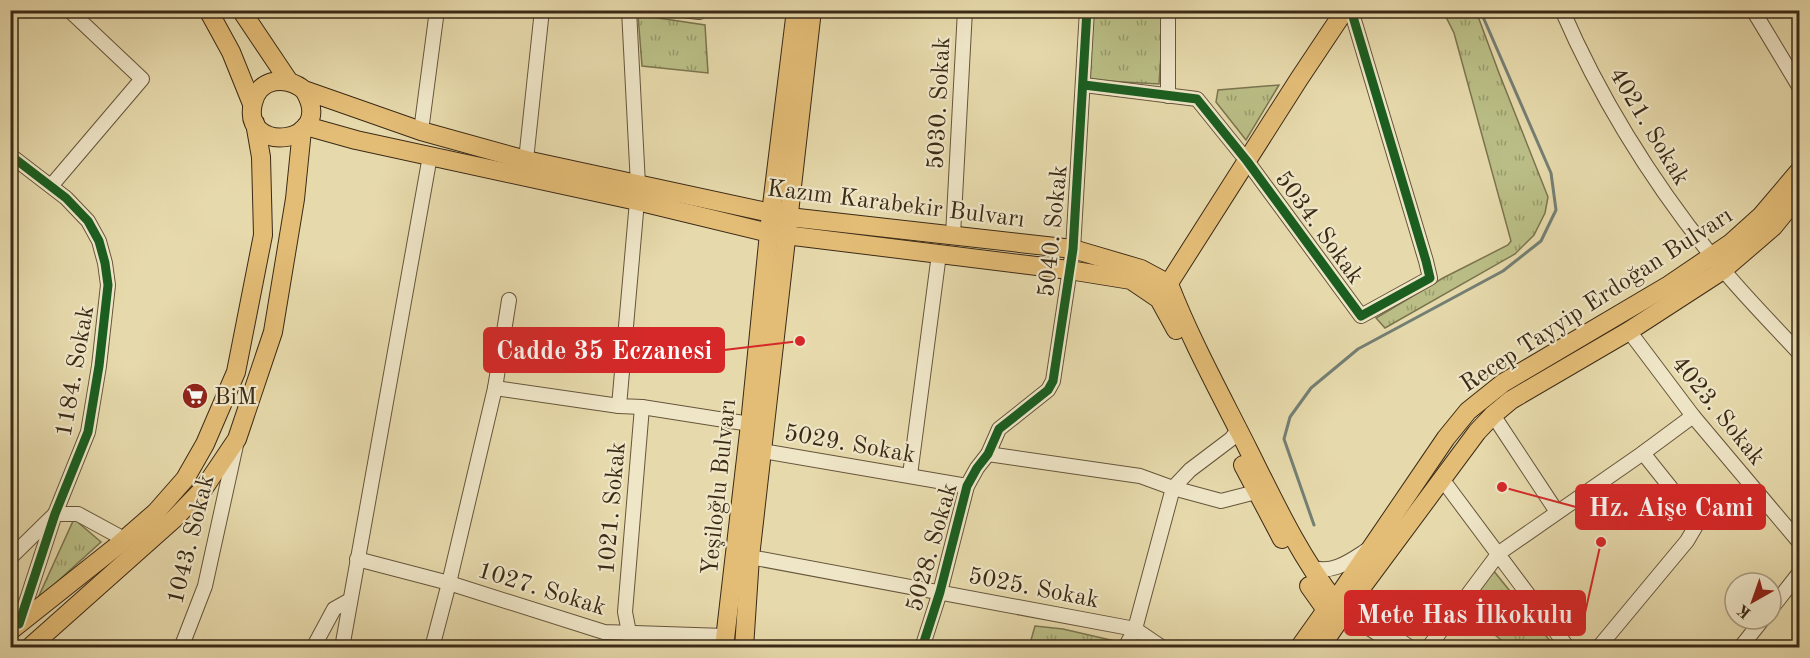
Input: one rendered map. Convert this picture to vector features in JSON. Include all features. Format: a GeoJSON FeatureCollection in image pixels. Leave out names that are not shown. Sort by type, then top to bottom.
{"type":"FeatureCollection","features":[{"type":"Feature","properties":{"kind":"main road"},"geometry":{"type":"LineString","coordinates":[[15,627],[156,512],[185,479],[205,444],[236,372],[263,236],[261,157],[252,104],[231,52],[208,10]]}},
{"type":"Feature","properties":{"kind":"main road"},"geometry":{"type":"LineString","coordinates":[[29,648],[175,518],[204,488],[237,440],[273,332],[304,128],[310,117],[311,107],[304,90],[288,80],[241,10]]}},
{"type":"Feature","properties":{"kind":"main road","name":"Yeşiloğlu Bulvarı"},"geometry":{"type":"LineString","coordinates":[[724,642],[750,424],[771,213],[796,10]]}},
{"type":"Feature","properties":{"kind":"main road","name":"Yeşiloğlu Bulvarı"},"geometry":{"type":"LineString","coordinates":[[744,648],[750,557],[812,10]]}},
{"type":"Feature","properties":{"kind":"main road"},"geometry":{"type":"LineString","coordinates":[[1336,611],[1235,434],[1164,291],[1345,10]]}},
{"type":"Feature","properties":{"kind":"main road"},"geometry":{"type":"LineString","coordinates":[[252,104],[262,87],[279,80],[288,80]]}},
{"type":"Feature","properties":{"kind":"main road","name":"Kazım Karabekir Bulvarı"},"geometry":{"type":"LineString","coordinates":[[304,90],[421,131],[526,159],[769,233],[788,226],[953,235],[1073,249],[1141,270],[1164,291]]}},
{"type":"Feature","properties":{"kind":"main road"},"geometry":{"type":"LineString","coordinates":[[255,123],[261,131],[280,139],[290,138],[304,128]]}},
{"type":"Feature","properties":{"kind":"main road","name":"Kazım Karabekir Bulvarı"},"geometry":{"type":"LineString","coordinates":[[304,128],[430,156],[638,193],[771,213],[788,226],[939,254],[1131,280],[1164,291]]}},
{"type":"Feature","properties":{"kind":"main road","name":"Recep Tayyip Erdoğan Bulvarı"},"geometry":{"type":"LineString","coordinates":[[1320,648],[1336,611],[1371,547],[1446,438],[1468,411],[1503,383],[1669,285],[1718,263],[1731,243],[1761,216],[1800,170]]}},
{"type":"Feature","properties":{"kind":"main road","name":"Recep Tayyip Erdoğan Bulvarı"},"geometry":{"type":"LineString","coordinates":[[1299,648],[1336,611],[1477,432],[1493,415],[1511,400],[1629,331],[1718,263],[1773,227],[1800,194]]}},
{"type":"Feature","properties":{"kind":"main road"},"geometry":{"type":"LineString","coordinates":[[1235,434],[1256,492],[1300,573],[1336,611]]}},
{"type":"Feature","properties":{"kind":"street"},"geometry":{"type":"LineString","coordinates":[[51,186],[142,78],[69,10]]}},
{"type":"Feature","properties":{"kind":"street"},"geometry":{"type":"LineString","coordinates":[[421,131],[437,10]]}},
{"type":"Feature","properties":{"kind":"street"},"geometry":{"type":"LineString","coordinates":[[526,159],[542,10]]}},
{"type":"Feature","properties":{"kind":"street"},"geometry":{"type":"LineString","coordinates":[[619,406],[638,193],[629,10]]}},
{"type":"Feature","properties":{"kind":"street"},"geometry":{"type":"LineString","coordinates":[[683,10],[699,12],[700,10]]}},
{"type":"Feature","properties":{"kind":"street","name":"5030. Sokak"},"geometry":{"type":"LineString","coordinates":[[953,235],[965,10]]}},
{"type":"Feature","properties":{"kind":"street","name":"5040. Sokak"},"geometry":{"type":"LineString","coordinates":[[999,429],[1048,390],[1053,381],[1073,249],[1087,10]]}},
{"type":"Feature","properties":{"kind":"street"},"geometry":{"type":"LineString","coordinates":[[1168,10],[1168,96]]}},
{"type":"Feature","properties":{"kind":"street","name":"5034. Sokak"},"geometry":{"type":"LineString","coordinates":[[1084,85],[1197,99],[1247,161],[1361,316],[1430,278],[1351,10]]}},
{"type":"Feature","properties":{"kind":"street","name":"4021. Sokak"},"geometry":{"type":"LineString","coordinates":[[1562,10],[1582,55],[1620,123],[1671,203],[1718,263],[1800,354]]}},
{"type":"Feature","properties":{"kind":"street"},"geometry":{"type":"LineString","coordinates":[[1752,10],[1800,88]]}},
{"type":"Feature","properties":{"kind":"street","name":"1184. Sokak"},"geometry":{"type":"LineString","coordinates":[[10,155],[66,198],[88,222],[99,242],[108,285],[99,366],[88,432],[15,627]]}},
{"type":"Feature","properties":{"kind":"street"},"geometry":{"type":"LineString","coordinates":[[342,648],[430,156]]}},
{"type":"Feature","properties":{"kind":"street"},"geometry":{"type":"LineString","coordinates":[[910,475],[939,254]]}},
{"type":"Feature","properties":{"kind":"street"},"geometry":{"type":"LineString","coordinates":[[357,559],[448,583],[495,388],[509,300]]}},
{"type":"Feature","properties":{"kind":"street","name":"4023. Sokak"},"geometry":{"type":"LineString","coordinates":[[1629,331],[1693,416],[1800,543]]}},
{"type":"Feature","properties":{"kind":"street"},"geometry":{"type":"LineString","coordinates":[[495,388],[750,424]]}},
{"type":"Feature","properties":{"kind":"street","name":"1021. Sokak"},"geometry":{"type":"LineString","coordinates":[[632,648],[625,612],[642,407]]}},
{"type":"Feature","properties":{"kind":"street"},"geometry":{"type":"LineString","coordinates":[[1493,415],[1557,513]]}},
{"type":"Feature","properties":{"kind":"street"},"geometry":{"type":"LineString","coordinates":[[1428,648],[1499,553],[1693,416]]}},
{"type":"Feature","properties":{"kind":"street","name":"5028. Sokak"},"geometry":{"type":"LineString","coordinates":[[922,648],[940,592],[967,486],[976,468],[988,454],[999,429]]}},
{"type":"Feature","properties":{"kind":"street"},"geometry":{"type":"LineString","coordinates":[[1125,648],[1135,630],[1173,488],[1190,470],[1235,434]]}},
{"type":"Feature","properties":{"kind":"street","name":"1043. Sokak"},"geometry":{"type":"LineString","coordinates":[[181,648],[205,586],[237,440]]}},
{"type":"Feature","properties":{"kind":"street","name":"5029. Sokak"},"geometry":{"type":"LineString","coordinates":[[762,451],[967,486]]}},
{"type":"Feature","properties":{"kind":"street"},"geometry":{"type":"LineString","coordinates":[[1598,648],[1687,541],[1697,524],[1695,518],[1643,453]]}},
{"type":"Feature","properties":{"kind":"street"},"geometry":{"type":"LineString","coordinates":[[988,454],[1140,476],[1221,501],[1256,492]]}},
{"type":"Feature","properties":{"kind":"street"},"geometry":{"type":"LineString","coordinates":[[1442,479],[1568,648]]}},
{"type":"Feature","properties":{"kind":"street"},"geometry":{"type":"LineString","coordinates":[[10,558],[56,514],[78,514],[124,539]]}},
{"type":"Feature","properties":{"kind":"street"},"geometry":{"type":"LineString","coordinates":[[1311,567],[1318,570],[1334,569],[1371,547]]}},
{"type":"Feature","properties":{"kind":"street","name":"5025. Sokak"},"geometry":{"type":"LineString","coordinates":[[750,557],[1135,630],[1163,648]]}},
{"type":"Feature","properties":{"kind":"street"},"geometry":{"type":"LineString","coordinates":[[1783,594],[1800,572]]}},
{"type":"Feature","properties":{"kind":"street","name":"1027. Sokak"},"geometry":{"type":"LineString","coordinates":[[432,648],[448,583],[604,632],[724,642]]}},
{"type":"Feature","properties":{"kind":"street"},"geometry":{"type":"LineString","coordinates":[[313,648],[334,609],[350,600]]}},
{"type":"Feature","properties":{"kind":"street"},"geometry":{"type":"LineString","coordinates":[[1336,611],[1380,642],[1395,637],[1411,648]]}},
{"type":"Feature","properties":{"kind":"street"},"geometry":{"type":"LineString","coordinates":[[1740,648],[1753,631]]}},
{"type":"Feature","properties":{"kind":"street"},"geometry":{"type":"LineString","coordinates":[[622,648],[629,633]]}},
{"type":"Feature","properties":{"kind":"green space"},"geometry":{"type":"Polygon","coordinates":[[[1094,11],[1164,11],[1159,84],[1088,80],[1094,11]]]}},
{"type":"Feature","properties":{"kind":"green space"},"geometry":{"type":"Polygon","coordinates":[[[1443,11],[1476,11],[1548,197],[1545,213],[1534,235],[1515,254],[1385,328],[1376,318],[1443,278],[1508,245],[1511,241],[1454,33],[1443,11]]]}},
{"type":"Feature","properties":{"kind":"green space"},"geometry":{"type":"Polygon","coordinates":[[[638,15],[705,25],[708,73],[642,66],[638,15]]]}},
{"type":"Feature","properties":{"kind":"green space"},"geometry":{"type":"Polygon","coordinates":[[[1279,85],[1246,140],[1216,102],[1218,90],[1279,85]]]}},
{"type":"Feature","properties":{"kind":"green space"},"geometry":{"type":"Polygon","coordinates":[[[74,519],[101,542],[37,600],[74,519]]]}},
{"type":"Feature","properties":{"kind":"green space"},"geometry":{"type":"Polygon","coordinates":[[[1493,570],[1555,647],[1510,647],[1465,611],[1493,570]]]}},
{"type":"Feature","properties":{"kind":"green space"},"geometry":{"type":"Polygon","coordinates":[[[1035,626],[1063,629],[1115,641],[1111,647],[1029,647],[1035,626]]]}},
{"type":"Feature","properties":{"kind":"waterway"},"geometry":{"type":"LineString","coordinates":[[1314,525],[1284,439],[1290,417],[1311,388],[1358,349],[1503,271],[1541,241],[1556,210],[1551,173],[1480,10]]}},
{"type":"Feature","properties":{"kind":"cycle path"},"geometry":{"type":"LineString","coordinates":[[922,648],[940,592],[967,486],[988,454],[999,429],[1048,390],[1053,381],[1073,249],[1087,10]]}},
{"type":"Feature","properties":{"kind":"cycle path"},"geometry":{"type":"LineString","coordinates":[[1084,85],[1197,99],[1247,161],[1361,316],[1430,278],[1351,10]]}},
{"type":"Feature","properties":{"kind":"cycle path"},"geometry":{"type":"LineString","coordinates":[[10,155],[66,198],[88,221],[99,241],[108,285],[99,366],[88,432],[55,514],[19,624]]}},
{"type":"Feature","properties":{"kind":"place","name":"Cadde 35 Eczanesi"},"geometry":{"type":"Point","coordinates":[800,341]}},
{"type":"Feature","properties":{"kind":"place","name":"BiM"},"geometry":{"type":"Point","coordinates":[195,396]}},
{"type":"Feature","properties":{"kind":"place","name":"Hz. Aişe Cami"},"geometry":{"type":"Point","coordinates":[1502,487]}},
{"type":"Feature","properties":{"kind":"place","name":"Mete Has İlkokulu"},"geometry":{"type":"Point","coordinates":[1601,542]}}]}
